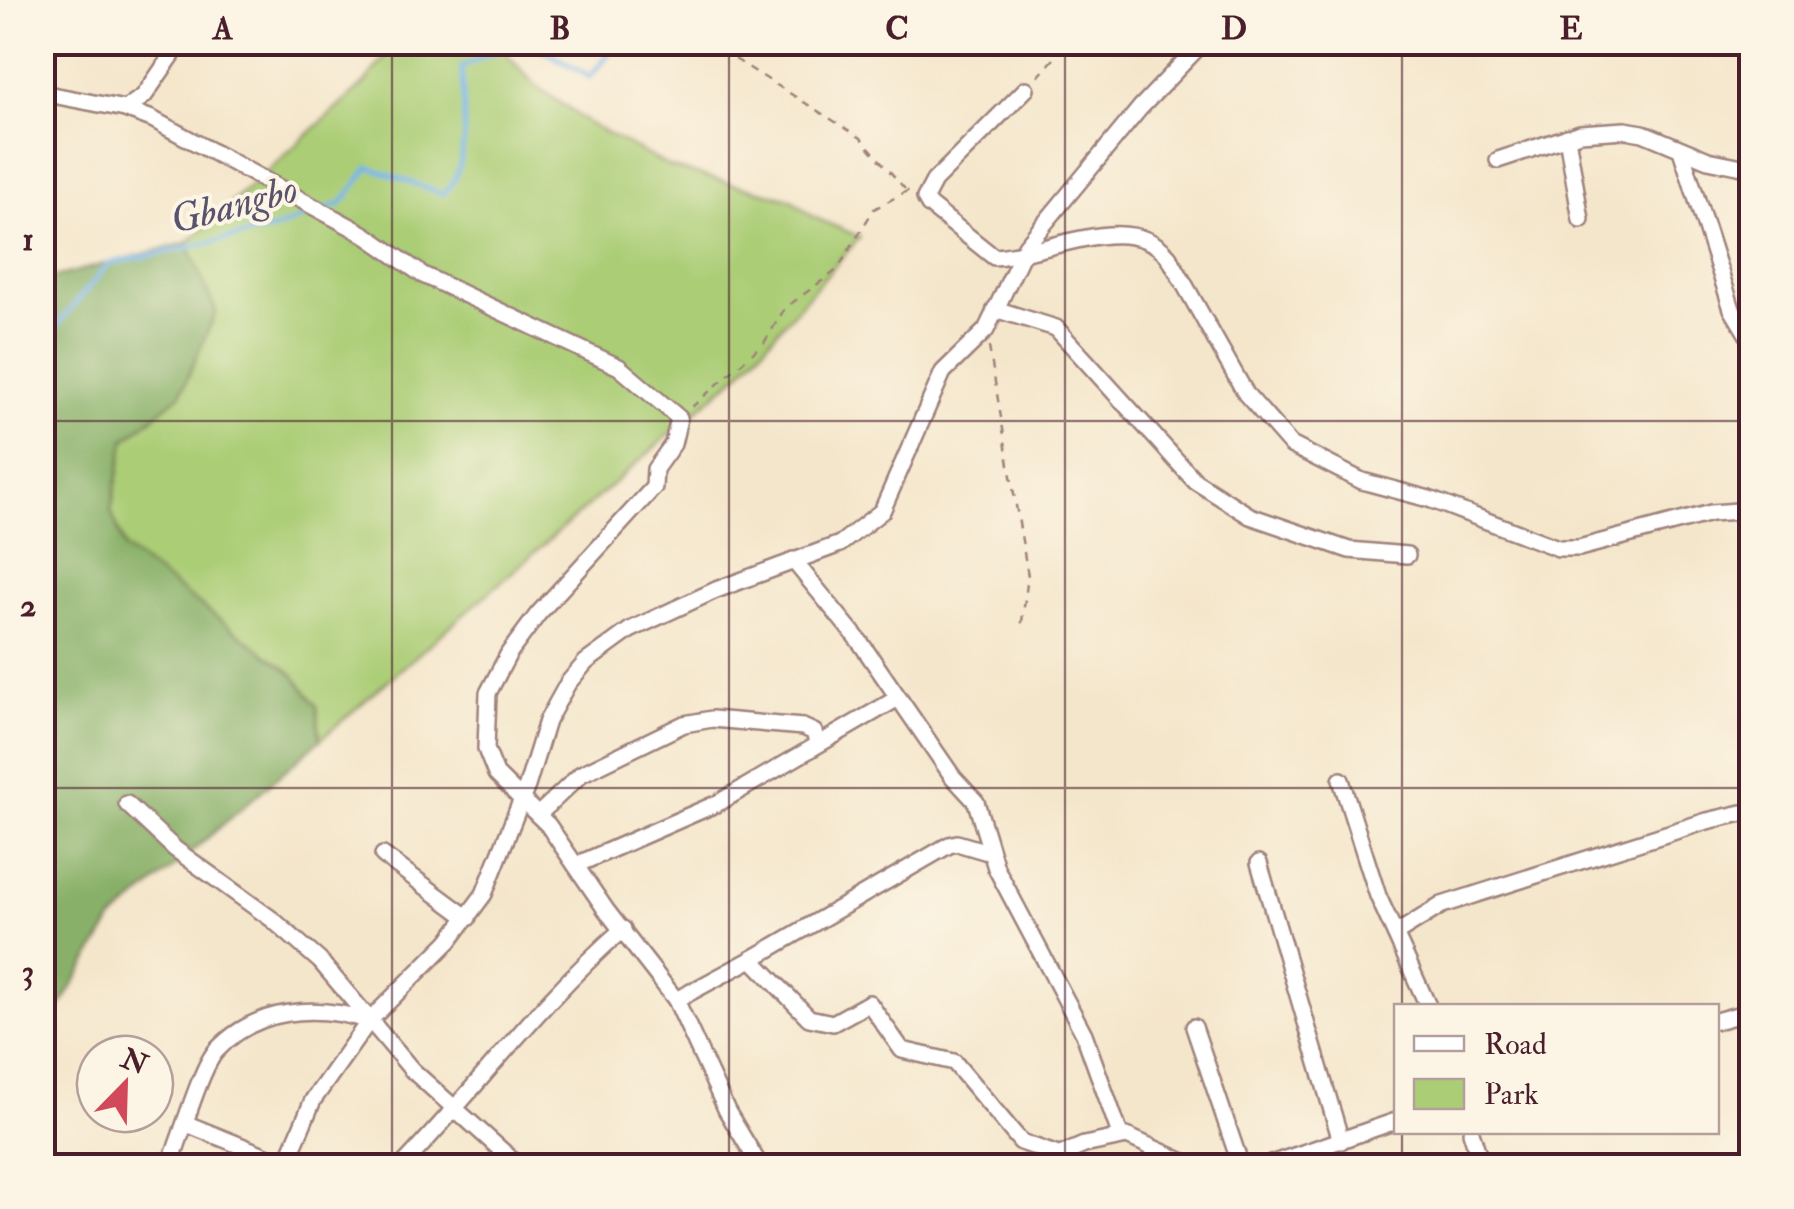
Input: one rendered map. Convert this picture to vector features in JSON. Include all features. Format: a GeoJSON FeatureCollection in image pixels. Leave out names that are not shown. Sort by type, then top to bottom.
{"type":"FeatureCollection","features":[{"type":"Feature","properties":{"kind":"street"},"geometry":{"type":"LineString","coordinates":[[125,109],[144,96],[182,42]]}},
{"type":"Feature","properties":{"kind":"street"},"geometry":{"type":"LineString","coordinates":[[187,1124],[285,1165],[312,1100],[369,1021],[468,918],[496,872],[546,721],[586,662],[630,630],[793,560],[840,544],[882,511],[943,372],[986,330],[1020,257],[1103,152],[1202,42]]}},
{"type":"Feature","properties":{"kind":"street"},"geometry":{"type":"LineString","coordinates":[[1026,89],[934,181],[926,198],[984,253],[1020,257],[1116,231],[1152,241],[1168,257],[1246,394],[1275,432],[1312,458],[1376,486],[1429,499],[1563,548],[1711,513],[1752,510]]}},
{"type":"Feature","properties":{"kind":"street"},"geometry":{"type":"LineString","coordinates":[[42,92],[125,109],[364,234],[441,285],[619,367],[679,418],[673,444],[655,469],[654,486],[538,614],[488,692],[484,731],[490,762],[538,815],[676,1000],[727,1110],[760,1166]]}},
{"type":"Feature","properties":{"kind":"street"},"geometry":{"type":"LineString","coordinates":[[1498,160],[1580,132],[1643,132],[1682,150],[1752,169]]}},
{"type":"Feature","properties":{"kind":"street"},"geometry":{"type":"LineString","coordinates":[[1567,137],[1581,220]]}},
{"type":"Feature","properties":{"kind":"street"},"geometry":{"type":"LineString","coordinates":[[1682,150],[1732,309],[1752,342]]}},
{"type":"Feature","properties":{"kind":"street"},"geometry":{"type":"LineString","coordinates":[[995,309],[1056,328],[1195,480],[1250,516],[1349,550],[1407,555]]}},
{"type":"Feature","properties":{"kind":"street"},"geometry":{"type":"LineString","coordinates":[[793,560],[860,642],[952,777],[976,802],[990,854],[1084,1034],[1120,1137]]}},
{"type":"Feature","properties":{"kind":"street"},"geometry":{"type":"LineString","coordinates":[[576,865],[718,803],[898,698]]}},
{"type":"Feature","properties":{"kind":"street"},"geometry":{"type":"LineString","coordinates":[[538,815],[581,774],[684,724],[712,719],[802,727],[814,732],[817,742]]}},
{"type":"Feature","properties":{"kind":"street"},"geometry":{"type":"LineString","coordinates":[[1341,780],[1378,896],[1427,1004]]}},
{"type":"Feature","properties":{"kind":"street"},"geometry":{"type":"LineString","coordinates":[[127,804],[175,850],[273,920],[320,961],[369,1021],[454,1112],[518,1166]]}},
{"type":"Feature","properties":{"kind":"street"},"geometry":{"type":"LineString","coordinates":[[1397,933],[1442,905],[1706,820],[1742,812],[1752,816]]}},
{"type":"Feature","properties":{"kind":"street"},"geometry":{"type":"LineString","coordinates":[[676,1000],[949,845],[957,843],[990,854]]}},
{"type":"Feature","properties":{"kind":"street"},"geometry":{"type":"LineString","coordinates":[[384,855],[468,918]]}},
{"type":"Feature","properties":{"kind":"street"},"geometry":{"type":"LineString","coordinates":[[1259,863],[1341,1141]]}},
{"type":"Feature","properties":{"kind":"street"},"geometry":{"type":"LineString","coordinates":[[402,1166],[512,1047],[545,1002],[623,929]]}},
{"type":"Feature","properties":{"kind":"street"},"geometry":{"type":"LineString","coordinates":[[752,958],[809,1018],[833,1023],[872,1004],[902,1050],[954,1062],[1022,1142],[1058,1155]]}},
{"type":"Feature","properties":{"kind":"street"},"geometry":{"type":"LineString","coordinates":[[169,1166],[215,1052],[250,1027],[297,1010],[369,1021]]}},
{"type":"Feature","properties":{"kind":"street"},"geometry":{"type":"LineString","coordinates":[[1719,1021],[1752,1011]]}},
{"type":"Feature","properties":{"kind":"street"},"geometry":{"type":"LineString","coordinates":[[1194,1027],[1241,1166]]}},
{"type":"Feature","properties":{"kind":"street"},"geometry":{"type":"LineString","coordinates":[[1265,1166],[1394,1122]]}},
{"type":"Feature","properties":{"kind":"street"},"geometry":{"type":"LineString","coordinates":[[1472,1134],[1482,1166]]}},
{"type":"Feature","properties":{"kind":"street"},"geometry":{"type":"LineString","coordinates":[[1034,1166],[1120,1137],[1138,1138],[1193,1166]]}},
{"type":"Feature","properties":{"kind":"path"},"geometry":{"type":"LineString","coordinates":[[708,42],[861,138],[906,190]]}},
{"type":"Feature","properties":{"kind":"path"},"geometry":{"type":"LineString","coordinates":[[1026,89],[1069,42]]}},
{"type":"Feature","properties":{"kind":"path"},"geometry":{"type":"LineString","coordinates":[[679,418],[764,343],[786,308],[836,270],[874,209],[906,190],[934,181]]}},
{"type":"Feature","properties":{"kind":"path"},"geometry":{"type":"LineString","coordinates":[[986,330],[1028,576],[1021,629]]}},
{"type":"Feature","properties":{"kind":"green space"},"geometry":{"type":"Polygon","coordinates":[[[396,43],[496,43],[535,85],[591,125],[670,167],[790,199],[813,217],[860,237],[741,372],[320,740],[317,706],[125,549],[111,511],[125,440],[180,395],[216,312],[187,243],[364,84],[396,43]]]}},
{"type":"Feature","properties":{"kind":"green space"},"geometry":{"type":"Polygon","coordinates":[[[187,243],[216,312],[180,395],[125,440],[111,511],[125,549],[293,674],[317,706],[320,740],[112,921],[43,1035],[43,280],[187,243]]]}},
{"type":"Feature","properties":{"kind":"waterway","name":"Gbangbo"},"geometry":{"type":"LineString","coordinates":[[325,209],[341,204],[369,167],[443,194],[459,168],[462,152],[462,67],[516,42]]}},
{"type":"Feature","properties":{"kind":"waterway","name":"Gbangbo"},"geometry":{"type":"LineString","coordinates":[[530,42],[590,77],[618,42]]}},
{"type":"Feature","properties":{"kind":"waterway","name":"Gbangbo"},"geometry":{"type":"LineString","coordinates":[[42,344],[108,264],[275,229],[315,213]]}}]}
